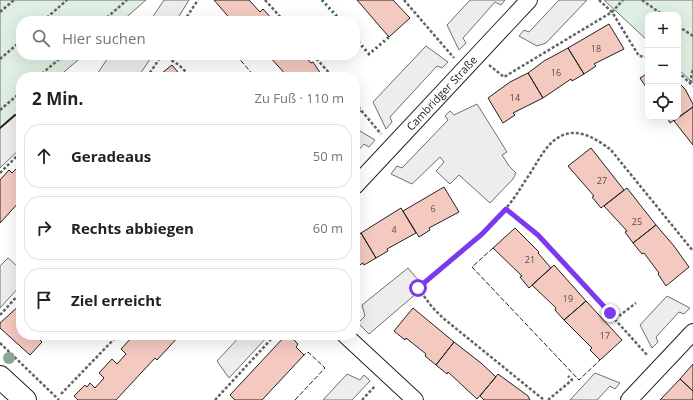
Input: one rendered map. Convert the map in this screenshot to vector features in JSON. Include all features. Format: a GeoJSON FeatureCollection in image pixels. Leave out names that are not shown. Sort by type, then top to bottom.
{"type":"FeatureCollection","features":[{"type":"Feature","properties":{"kind":"main road"},"geometry":{"type":"LineString","coordinates":[[0,377],[25,400]]}},
{"type":"Feature","properties":{"kind":"street","name":"Cambridger Straße"},"geometry":{"type":"LineString","coordinates":[[360,181],[529,0]]}},
{"type":"Feature","properties":{"kind":"street"},"geometry":{"type":"LineString","coordinates":[[629,400],[693,332]]}},
{"type":"Feature","properties":{"kind":"street"},"geometry":{"type":"LineString","coordinates":[[350,340],[415,400]]}},
{"type":"Feature","properties":{"kind":"path"},"geometry":{"type":"LineString","coordinates":[[0,12],[14,0]]}},
{"type":"Feature","properties":{"kind":"path"},"geometry":{"type":"LineString","coordinates":[[49,16],[67,0]]}},
{"type":"Feature","properties":{"kind":"path"},"geometry":{"type":"LineString","coordinates":[[109,16],[127,0]]}},
{"type":"Feature","properties":{"kind":"path"},"geometry":{"type":"LineString","coordinates":[[187,16],[198,0]]}},
{"type":"Feature","properties":{"kind":"path"},"geometry":{"type":"LineString","coordinates":[[265,0],[279,16]]}},
{"type":"Feature","properties":{"kind":"path"},"geometry":{"type":"LineString","coordinates":[[404,0],[456,60]]}},
{"type":"Feature","properties":{"kind":"path"},"geometry":{"type":"LineString","coordinates":[[599,0],[612,12],[639,56],[645,57]]}},
{"type":"Feature","properties":{"kind":"path"},"geometry":{"type":"LineString","coordinates":[[487,63],[504,77],[612,12],[623,0]]}},
{"type":"Feature","properties":{"kind":"path"},"geometry":{"type":"LineString","coordinates":[[642,0],[659,12]]}},
{"type":"Feature","properties":{"kind":"path"},"geometry":{"type":"LineString","coordinates":[[681,28],[693,36]]}},
{"type":"Feature","properties":{"kind":"path"},"geometry":{"type":"LineString","coordinates":[[0,59],[16,45]]}},
{"type":"Feature","properties":{"kind":"path"},"geometry":{"type":"LineString","coordinates":[[44,72],[58,60]]}},
{"type":"Feature","properties":{"kind":"path"},"geometry":{"type":"LineString","coordinates":[[150,72],[159,60]]}},
{"type":"Feature","properties":{"kind":"path"},"geometry":{"type":"LineString","coordinates":[[170,60],[179,65],[186,72]]}},
{"type":"Feature","properties":{"kind":"path"},"geometry":{"type":"LineString","coordinates":[[318,60],[329,72]]}},
{"type":"Feature","properties":{"kind":"path"},"geometry":{"type":"LineString","coordinates":[[690,82],[693,68]]}},
{"type":"Feature","properties":{"kind":"path"},"geometry":{"type":"LineString","coordinates":[[681,74],[693,86]]}},
{"type":"Feature","properties":{"kind":"path"},"geometry":{"type":"LineString","coordinates":[[0,110],[16,96]]}},
{"type":"Feature","properties":{"kind":"path"},"geometry":{"type":"LineString","coordinates":[[361,110],[384,137]]}},
{"type":"Feature","properties":{"kind":"path"},"geometry":{"type":"LineString","coordinates":[[418,288],[482,234],[506,209],[549,145],[562,135],[572,133],[582,134],[598,140],[611,150],[693,251]]}},
{"type":"Feature","properties":{"kind":"path"},"geometry":{"type":"LineString","coordinates":[[0,172],[16,157]]}},
{"type":"Feature","properties":{"kind":"path"},"geometry":{"type":"LineString","coordinates":[[506,209],[542,239],[648,357]]}},
{"type":"Feature","properties":{"kind":"path"},"geometry":{"type":"LineString","coordinates":[[415,285],[432,307],[443,318],[544,400]]}},
{"type":"Feature","properties":{"kind":"path"},"geometry":{"type":"LineString","coordinates":[[0,315],[16,297]]}},
{"type":"Feature","properties":{"kind":"path"},"geometry":{"type":"LineString","coordinates":[[615,319],[636,303]]}},
{"type":"Feature","properties":{"kind":"path"},"geometry":{"type":"LineString","coordinates":[[61,394],[113,340]]}},
{"type":"Feature","properties":{"kind":"path"},"geometry":{"type":"LineString","coordinates":[[215,400],[270,340]]}},
{"type":"Feature","properties":{"kind":"path"},"geometry":{"type":"LineString","coordinates":[[0,343],[59,400]]}},
{"type":"Feature","properties":{"kind":"path"},"geometry":{"type":"LineString","coordinates":[[548,400],[572,380],[568,376]]}},
{"type":"Feature","properties":{"kind":"path"},"geometry":{"type":"LineString","coordinates":[[362,400],[378,383]]}},
{"type":"Feature","properties":{"kind":"green space"},"geometry":{"type":"Polygon","coordinates":[[[0,0],[146,0],[128,16],[16,16],[16,60],[78,60],[64,72],[16,72],[16,114],[0,128],[0,0]]]}},
{"type":"Feature","properties":{"kind":"green space"},"geometry":{"type":"Polygon","coordinates":[[[604,0],[693,0],[693,83],[681,72],[681,12],[645,12],[645,38],[604,0]]]}},
{"type":"Feature","properties":{"kind":"shaded area"},"geometry":{"type":"Polygon","coordinates":[[[164,0],[189,0],[179,16],[153,16],[164,0]]]}},
{"type":"Feature","properties":{"kind":"shaded area"},"geometry":{"type":"Polygon","coordinates":[[[470,0],[505,0],[501,5],[495,2],[463,38],[466,43],[459,50],[447,25],[470,0]]]}},
{"type":"Feature","properties":{"kind":"shaded area"},"geometry":{"type":"Polygon","coordinates":[[[559,0],[587,0],[546,43],[537,46],[519,36],[524,30],[529,32],[559,0]]]}},
{"type":"Feature","properties":{"kind":"shaded area"},"geometry":{"type":"Polygon","coordinates":[[[426,46],[448,62],[442,68],[437,66],[390,117],[392,122],[386,129],[373,102],[426,46]]]}},
{"type":"Feature","properties":{"kind":"shaded area"},"geometry":{"type":"Polygon","coordinates":[[[107,60],[150,60],[141,72],[98,72],[107,60]]]}},
{"type":"Feature","properties":{"kind":"shaded area"},"geometry":{"type":"Polygon","coordinates":[[[477,104],[507,152],[502,155],[509,166],[516,173],[513,179],[490,203],[459,175],[450,184],[436,171],[444,162],[440,157],[412,184],[391,174],[397,166],[402,168],[448,120],[445,116],[450,111],[454,115],[477,104]]]}},
{"type":"Feature","properties":{"kind":"shaded area"},"geometry":{"type":"Polygon","coordinates":[[[15,115],[16,116],[16,153],[0,168],[0,128],[15,115]]]}},
{"type":"Feature","properties":{"kind":"shaded area"},"geometry":{"type":"Polygon","coordinates":[[[360,131],[375,140],[369,147],[364,144],[360,148],[360,131]]]}},
{"type":"Feature","properties":{"kind":"shaded area"},"geometry":{"type":"Polygon","coordinates":[[[8,258],[16,265],[16,290],[0,308],[0,266],[8,258]]]}},
{"type":"Feature","properties":{"kind":"shaded area"},"geometry":{"type":"Polygon","coordinates":[[[408,268],[424,287],[369,334],[360,325],[360,321],[365,316],[362,305],[408,268]]]}},
{"type":"Feature","properties":{"kind":"shaded area"},"geometry":{"type":"Polygon","coordinates":[[[667,296],[690,308],[684,314],[679,312],[656,337],[658,342],[652,348],[640,325],[667,296]]]}},
{"type":"Feature","properties":{"kind":"shaded area"},"geometry":{"type":"Polygon","coordinates":[[[236,340],[264,340],[229,378],[217,361],[236,340]]]}},
{"type":"Feature","properties":{"kind":"shaded area"},"geometry":{"type":"Polygon","coordinates":[[[595,373],[620,383],[615,389],[610,386],[597,400],[570,400],[595,373]]]}},
{"type":"Feature","properties":{"kind":"shaded area"},"geometry":{"type":"Polygon","coordinates":[[[347,374],[360,380],[364,375],[370,381],[352,400],[323,400],[347,374]]]}},
{"type":"Feature","properties":{"kind":"building"},"geometry":{"type":"Polygon","coordinates":[[[214,0],[249,0],[260,12],[263,9],[269,16],[228,16],[214,0]]]}},
{"type":"Feature","properties":{"kind":"building"},"geometry":{"type":"Polygon","coordinates":[[[357,0],[393,0],[410,18],[389,37],[357,0]]]}},
{"type":"Feature","properties":{"kind":"building"},"geometry":{"type":"Polygon","coordinates":[[[609,24],[624,49],[594,64],[596,66],[584,74],[568,48],[609,24]]]}},
{"type":"Feature","properties":{"kind":"building"},"geometry":{"type":"Polygon","coordinates":[[[568,48],[584,74],[572,81],[571,79],[543,98],[528,73],[544,61],[568,48]]]}},
{"type":"Feature","properties":{"kind":"building"},"geometry":{"type":"Polygon","coordinates":[[[273,60],[308,60],[311,63],[313,62],[320,72],[283,72],[273,60]]]}},
{"type":"Feature","properties":{"kind":"building"},"geometry":{"type":"Polygon","coordinates":[[[172,65],[178,72],[163,72],[172,65]]]}},
{"type":"Feature","properties":{"kind":"building"},"geometry":{"type":"Polygon","coordinates":[[[528,73],[543,98],[513,113],[515,115],[503,123],[488,98],[510,82],[528,73]]]}},
{"type":"Feature","properties":{"kind":"building"},"geometry":{"type":"Polygon","coordinates":[[[645,75],[645,86],[640,78],[645,75]]]}},
{"type":"Feature","properties":{"kind":"building"},"geometry":{"type":"Polygon","coordinates":[[[681,85],[685,89],[693,104],[693,107],[681,115],[681,85]]]}},
{"type":"Feature","properties":{"kind":"building"},"geometry":{"type":"Polygon","coordinates":[[[693,107],[693,145],[674,121],[681,120],[681,116],[693,107]]]}},
{"type":"Feature","properties":{"kind":"building"},"geometry":{"type":"Polygon","coordinates":[[[591,148],[624,190],[601,208],[592,197],[594,196],[568,166],[591,148]]]}},
{"type":"Feature","properties":{"kind":"building"},"geometry":{"type":"Polygon","coordinates":[[[16,169],[16,205],[0,223],[0,180],[9,170],[12,173],[16,169]]]}},
{"type":"Feature","properties":{"kind":"building"},"geometry":{"type":"Polygon","coordinates":[[[444,187],[459,212],[429,228],[430,230],[419,237],[403,211],[444,187]]]}},
{"type":"Feature","properties":{"kind":"building"},"geometry":{"type":"Polygon","coordinates":[[[627,188],[656,225],[633,243],[625,232],[627,231],[604,206],[627,188]]]}},
{"type":"Feature","properties":{"kind":"building"},"geometry":{"type":"Polygon","coordinates":[[[401,208],[416,233],[387,249],[388,251],[376,258],[361,233],[401,208]]]}},
{"type":"Feature","properties":{"kind":"building"},"geometry":{"type":"Polygon","coordinates":[[[656,225],[689,267],[666,286],[658,274],[659,273],[644,253],[642,254],[633,243],[656,225]]]}},
{"type":"Feature","properties":{"kind":"building"},"geometry":{"type":"Polygon","coordinates":[[[515,228],[539,252],[538,253],[551,268],[529,288],[520,277],[522,276],[493,248],[515,228]]]}},
{"type":"Feature","properties":{"kind":"building"},"geometry":{"type":"Polygon","coordinates":[[[360,234],[376,258],[364,265],[363,263],[360,265],[360,234]]]}},
{"type":"Feature","properties":{"kind":"building"},"geometry":{"type":"Polygon","coordinates":[[[554,265],[586,301],[564,320],[555,310],[556,308],[532,285],[554,265]]]}},
{"type":"Feature","properties":{"kind":"building"},"geometry":{"type":"Polygon","coordinates":[[[586,301],[622,340],[600,360],[590,350],[592,348],[564,320],[586,301]]]}},
{"type":"Feature","properties":{"kind":"building"},"geometry":{"type":"Polygon","coordinates":[[[413,308],[454,342],[436,365],[425,356],[426,354],[406,338],[405,340],[394,331],[413,308]]]}},
{"type":"Feature","properties":{"kind":"building"},"geometry":{"type":"Polygon","coordinates":[[[16,309],[16,340],[40,340],[42,342],[30,355],[0,328],[0,323],[16,309]]]}},
{"type":"Feature","properties":{"kind":"building"},"geometry":{"type":"Polygon","coordinates":[[[129,340],[175,340],[157,360],[155,358],[116,400],[78,400],[74,396],[85,385],[87,387],[90,383],[95,388],[104,378],[99,373],[112,359],[117,364],[126,354],[121,349],[129,340]]]}},
{"type":"Feature","properties":{"kind":"building"},"geometry":{"type":"Polygon","coordinates":[[[281,340],[294,340],[298,344],[296,347],[304,355],[262,400],[235,400],[230,395],[281,340]]]}},
{"type":"Feature","properties":{"kind":"building"},"geometry":{"type":"Polygon","coordinates":[[[454,342],[496,377],[477,399],[448,372],[447,374],[436,365],[454,342]]]}},
{"type":"Feature","properties":{"kind":"building"},"geometry":{"type":"Polygon","coordinates":[[[693,364],[693,391],[680,379],[693,364]]]}},
{"type":"Feature","properties":{"kind":"building"},"geometry":{"type":"Polygon","coordinates":[[[498,374],[528,396],[530,400],[484,400],[480,396],[498,374]]]}},
{"type":"Feature","properties":{"kind":"building"},"geometry":{"type":"Polygon","coordinates":[[[680,379],[693,391],[693,400],[660,400],[680,379]]]}},
{"type":"Feature","properties":{"kind":"hedge"},"geometry":{"type":"LineString","coordinates":[[322,0],[336,16]]}},
{"type":"Feature","properties":{"kind":"hedge"},"geometry":{"type":"LineString","coordinates":[[360,44],[369,54],[389,37]]}},
{"type":"Feature","properties":{"kind":"fence"},"geometry":{"type":"LineString","coordinates":[[240,60],[251,72]]}},
{"type":"Feature","properties":{"kind":"fence"},"geometry":{"type":"LineString","coordinates":[[493,248],[472,267],[579,380],[600,360]]}},
{"type":"Feature","properties":{"kind":"fence"},"geometry":{"type":"LineString","coordinates":[[295,400],[325,368],[308,352],[304,355]]}},
{"type":"Feature","properties":{"kind":"wall"},"geometry":{"type":"LineString","coordinates":[[0,128],[15,115]]}},
{"type":"Feature","properties":{"kind":"route"},"geometry":{"type":"LineString","coordinates":[[418,288],[482,234],[506,209],[538,235],[610,313]]}}]}
